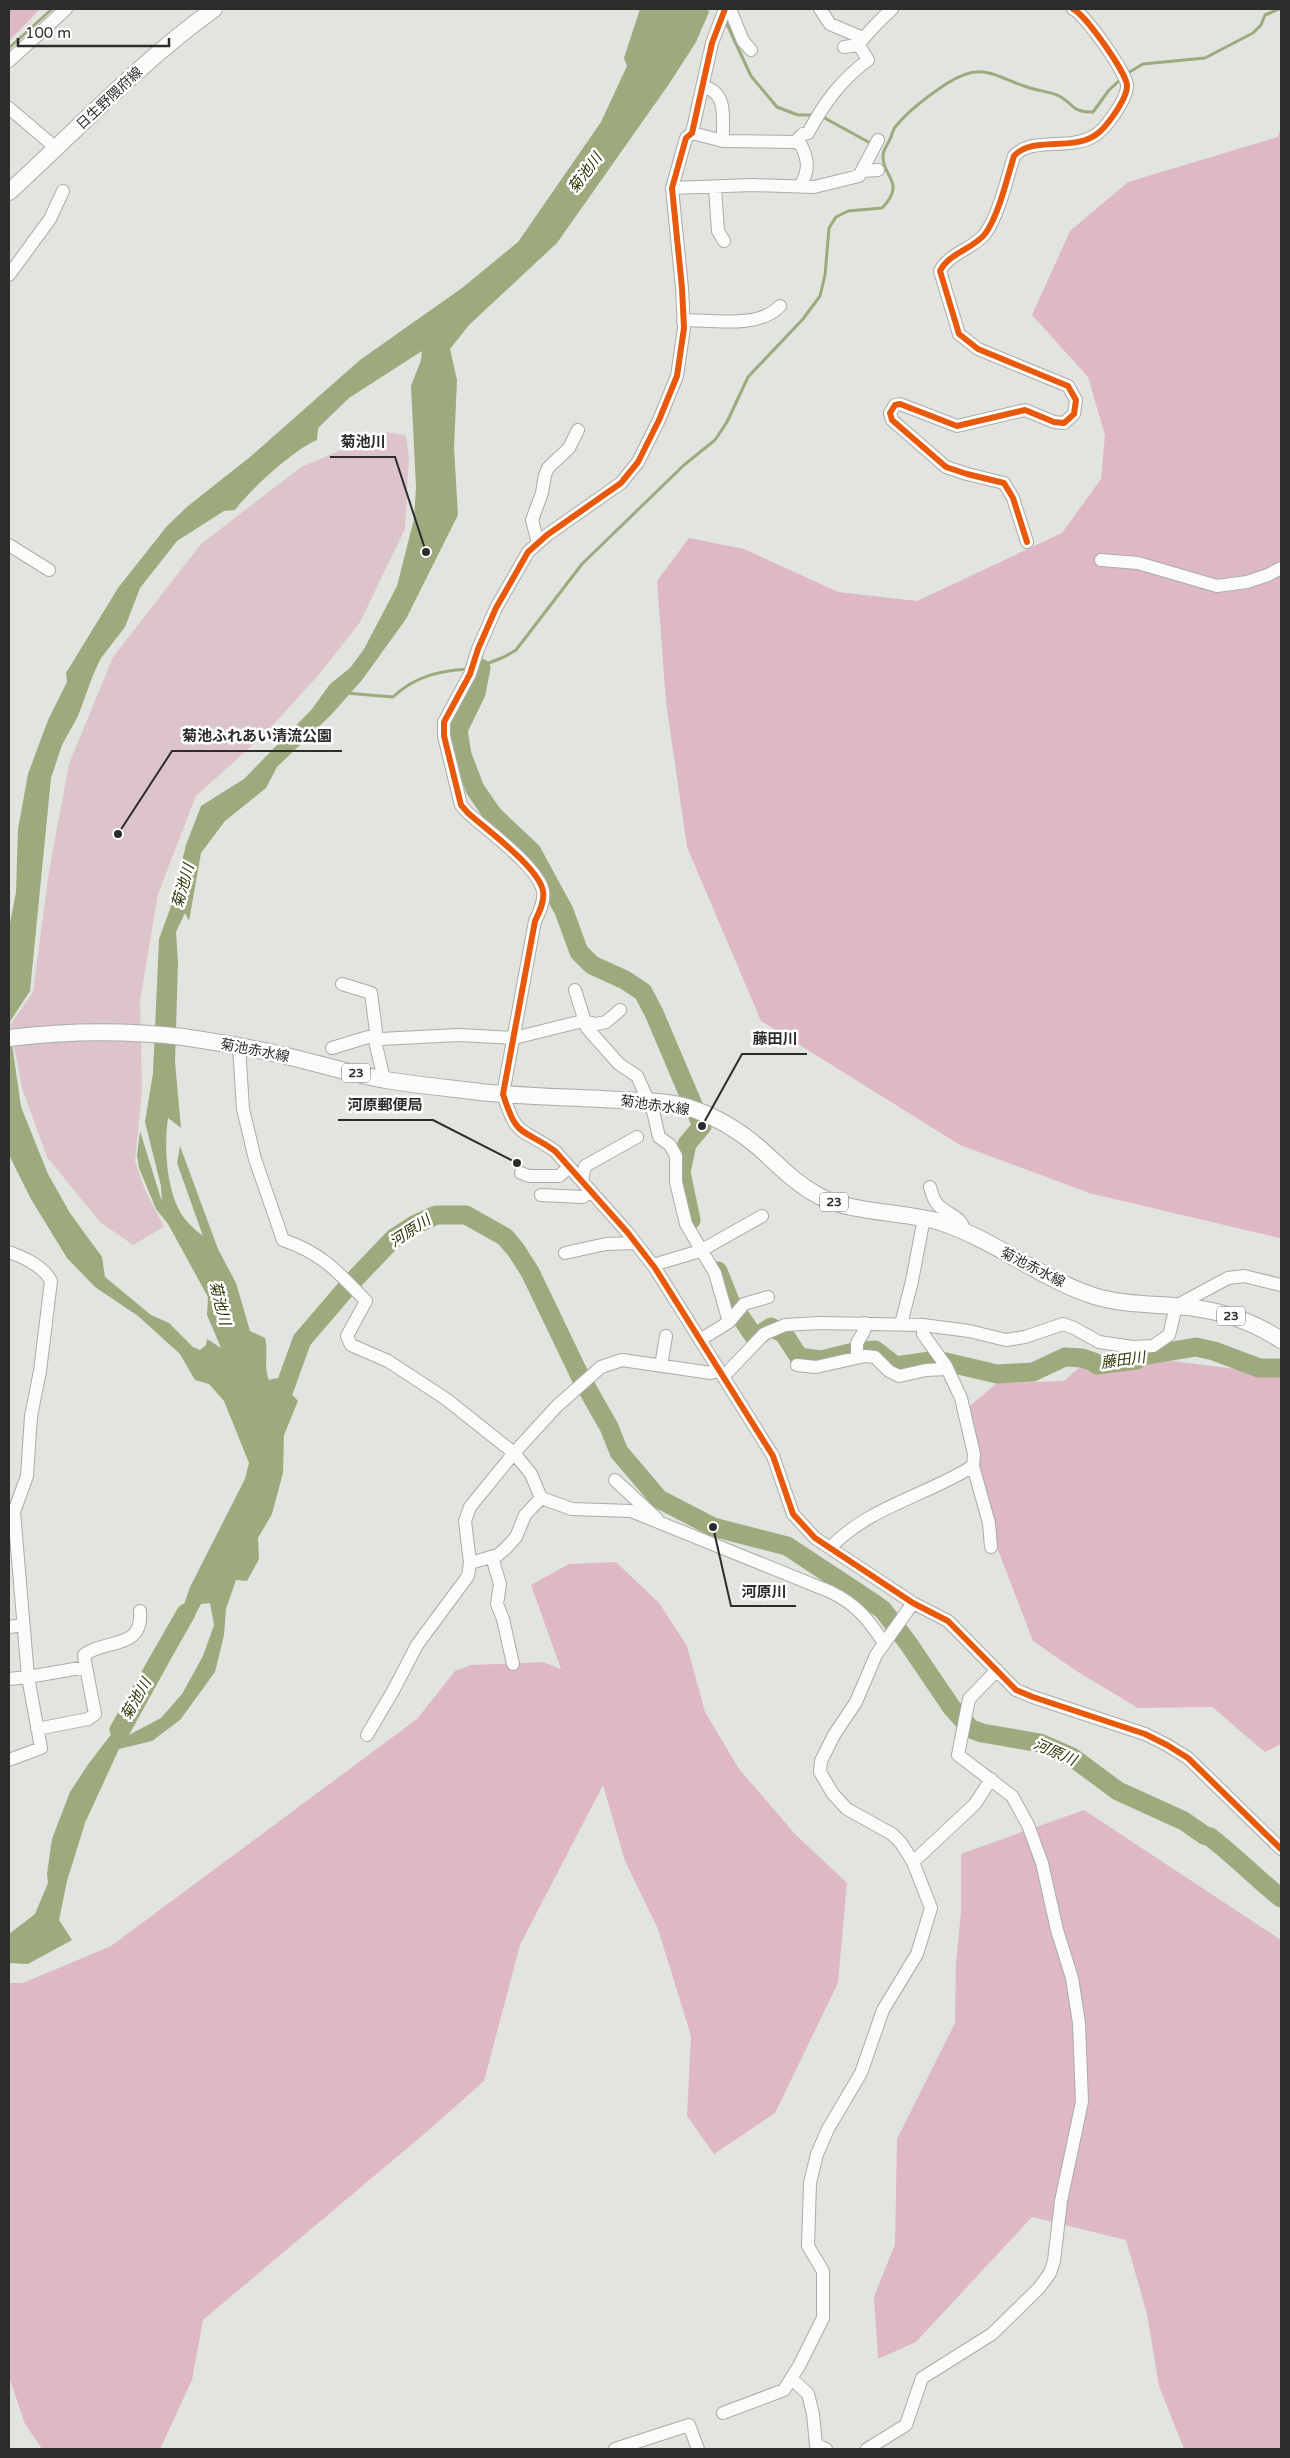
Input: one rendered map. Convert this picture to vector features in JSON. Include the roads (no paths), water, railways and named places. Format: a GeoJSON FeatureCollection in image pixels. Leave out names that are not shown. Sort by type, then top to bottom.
{"type":"FeatureCollection","features":[{"type":"Feature","properties":{"kind":"main road","name":"日生野隈府線"},"geometry":{"type":"LineString","coordinates":[[9,192],[135,73],[177,36],[214,9]]}},
{"type":"Feature","properties":{"kind":"main road","name":"菊池赤水線"},"geometry":{"type":"LineString","coordinates":[[9,1038],[50,1033],[100,1031],[130,1033],[239,1046],[384,1079],[503,1094],[649,1101],[680,1105],[713,1117],[756,1145],[785,1174],[825,1199],[849,1206],[924,1218],[964,1232],[1046,1275],[1094,1296],[1143,1305],[1212,1310],[1242,1319],[1281,1340]]}},
{"type":"Feature","properties":{"kind":"street"},"geometry":{"type":"LineString","coordinates":[[9,61],[66,9]]}},
{"type":"Feature","properties":{"kind":"street"},"geometry":{"type":"LineString","coordinates":[[725,9],[712,43],[692,133],[686,138],[672,188],[684,320],[677,376],[659,420],[638,462],[621,483],[528,552],[496,608],[478,649],[470,674],[444,722],[444,736],[461,804],[468,813],[531,869],[540,880],[544,893],[535,921],[503,1094],[510,1118],[526,1136],[542,1142],[555,1151],[653,1265],[773,1456],[793,1514],[814,1538],[913,1604],[948,1622],[1016,1690],[1146,1734],[1188,1758],[1281,1849]]}},
{"type":"Feature","properties":{"kind":"street"},"geometry":{"type":"LineString","coordinates":[[730,9],[743,41],[751,50]]}},
{"type":"Feature","properties":{"kind":"street"},"geometry":{"type":"LineString","coordinates":[[795,142],[803,134],[808,133],[820,110],[837,87],[848,76],[871,63],[861,41],[830,24],[820,9]]}},
{"type":"Feature","properties":{"kind":"street"},"geometry":{"type":"LineString","coordinates":[[844,47],[861,41],[871,33],[892,9]]}},
{"type":"Feature","properties":{"kind":"street"},"geometry":{"type":"LineString","coordinates":[[1027,542],[1013,498],[1004,483],[946,467],[892,420],[890,413],[895,405],[900,404],[957,426],[1025,410],[1054,422],[1064,422],[1074,414],[1076,400],[1068,386],[978,349],[959,334],[940,271],[947,262],[985,234],[993,219],[1014,156],[1019,150],[1034,146],[1063,146],[1078,143],[1095,136],[1108,122],[1125,96],[1127,80],[1097,31],[1073,9]]}},
{"type":"Feature","properties":{"kind":"street"},"geometry":{"type":"LineString","coordinates":[[703,86],[713,90],[722,100],[723,141]]}},
{"type":"Feature","properties":{"kind":"street"},"geometry":{"type":"LineString","coordinates":[[9,108],[56,148]]}},
{"type":"Feature","properties":{"kind":"street"},"geometry":{"type":"LineString","coordinates":[[692,133],[723,141],[795,142],[801,146],[808,163],[808,171],[800,186]]}},
{"type":"Feature","properties":{"kind":"street"},"geometry":{"type":"LineString","coordinates":[[672,188],[716,188],[752,185],[814,187],[835,183],[859,176],[878,140]]}},
{"type":"Feature","properties":{"kind":"street"},"geometry":{"type":"LineString","coordinates":[[863,171],[878,170]]}},
{"type":"Feature","properties":{"kind":"street"},"geometry":{"type":"LineString","coordinates":[[716,188],[718,230],[724,241]]}},
{"type":"Feature","properties":{"kind":"street"},"geometry":{"type":"LineString","coordinates":[[9,275],[50,219],[63,192]]}},
{"type":"Feature","properties":{"kind":"street"},"geometry":{"type":"LineString","coordinates":[[684,320],[750,322],[764,318],[780,306]]}},
{"type":"Feature","properties":{"kind":"street"},"geometry":{"type":"LineString","coordinates":[[538,543],[532,520],[542,493],[545,475],[548,468],[569,448],[578,430]]}},
{"type":"Feature","properties":{"kind":"street"},"geometry":{"type":"LineString","coordinates":[[9,545],[49,570]]}},
{"type":"Feature","properties":{"kind":"street"},"geometry":{"type":"LineString","coordinates":[[1101,560],[1138,563],[1217,586],[1247,582],[1268,575],[1281,568]]}},
{"type":"Feature","properties":{"kind":"street"},"geometry":{"type":"LineString","coordinates":[[342,984],[372,992],[376,1031],[374,1037],[384,1079]]}},
{"type":"Feature","properties":{"kind":"street"},"geometry":{"type":"LineString","coordinates":[[575,990],[584,1022],[619,1064],[637,1076],[649,1101],[660,1137],[670,1145],[676,1156],[676,1182],[686,1224],[700,1251],[715,1273],[729,1322]]}},
{"type":"Feature","properties":{"kind":"street"},"geometry":{"type":"LineString","coordinates":[[332,1048],[368,1037],[459,1035],[514,1038],[584,1022],[596,1024],[606,1022],[620,1010]]}},
{"type":"Feature","properties":{"kind":"street"},"geometry":{"type":"LineString","coordinates":[[239,1046],[245,1117],[254,1159],[283,1240],[304,1248],[331,1265],[366,1301],[347,1336],[351,1345],[388,1361],[446,1399],[514,1453],[531,1474],[541,1498],[572,1509],[631,1511],[776,1569],[851,1602],[871,1622],[884,1643]]}},
{"type":"Feature","properties":{"kind":"street"},"geometry":{"type":"LineString","coordinates":[[582,1181],[585,1166],[638,1138]]}},
{"type":"Feature","properties":{"kind":"street"},"geometry":{"type":"LineString","coordinates":[[521,1174],[530,1176],[559,1176],[569,1167]]}},
{"type":"Feature","properties":{"kind":"street"},"geometry":{"type":"LineString","coordinates":[[930,1187],[939,1206],[954,1214],[962,1223],[964,1232]]}},
{"type":"Feature","properties":{"kind":"street"},"geometry":{"type":"LineString","coordinates":[[541,1195],[583,1197],[590,1191]]}},
{"type":"Feature","properties":{"kind":"street"},"geometry":{"type":"LineString","coordinates":[[653,1265],[700,1251],[762,1216]]}},
{"type":"Feature","properties":{"kind":"street"},"geometry":{"type":"LineString","coordinates":[[901,1324],[912,1282],[924,1218]]}},
{"type":"Feature","properties":{"kind":"street"},"geometry":{"type":"LineString","coordinates":[[565,1253],[606,1244],[636,1243]]}},
{"type":"Feature","properties":{"kind":"street"},"geometry":{"type":"LineString","coordinates":[[9,1252],[24,1257],[47,1274],[51,1281],[40,1371],[31,1416],[27,1476],[14,1512],[14,1581],[23,1625],[28,1676],[41,1748],[9,1760]]}},
{"type":"Feature","properties":{"kind":"street"},"geometry":{"type":"LineString","coordinates":[[367,1735],[393,1691],[417,1644],[468,1576],[470,1563],[465,1521],[470,1507],[514,1453],[557,1406],[601,1367],[622,1360],[721,1374],[764,1334],[785,1326],[819,1323],[923,1325],[969,1331],[1006,1340],[1025,1337],[1063,1324],[1100,1342],[1133,1347],[1153,1346],[1169,1336],[1176,1306],[1228,1278],[1244,1276],[1281,1285]]}},
{"type":"Feature","properties":{"kind":"street"},"geometry":{"type":"LineString","coordinates":[[700,1340],[729,1322],[744,1304],[768,1297]]}},
{"type":"Feature","properties":{"kind":"street"},"geometry":{"type":"LineString","coordinates":[[857,1357],[857,1343],[864,1331],[864,1323]]}},
{"type":"Feature","properties":{"kind":"street"},"geometry":{"type":"LineString","coordinates":[[923,1325],[923,1334],[947,1369],[961,1398],[974,1454],[973,1466],[989,1523],[991,1547]]}},
{"type":"Feature","properties":{"kind":"street"},"geometry":{"type":"LineString","coordinates":[[661,1366],[666,1336]]}},
{"type":"Feature","properties":{"kind":"street"},"geometry":{"type":"LineString","coordinates":[[797,1365],[816,1367],[857,1357],[875,1357],[889,1371],[899,1376],[926,1370],[947,1369]]}},
{"type":"Feature","properties":{"kind":"street"},"geometry":{"type":"LineString","coordinates":[[830,1548],[838,1539],[877,1514],[954,1478],[973,1466]]}},
{"type":"Feature","properties":{"kind":"street"},"geometry":{"type":"LineString","coordinates":[[615,1480],[657,1518],[659,1523]]}},
{"type":"Feature","properties":{"kind":"street"},"geometry":{"type":"LineString","coordinates":[[470,1563],[498,1555],[516,1536],[525,1514],[541,1498]]}},
{"type":"Feature","properties":{"kind":"street"},"geometry":{"type":"LineString","coordinates":[[492,1556],[500,1584],[497,1604],[504,1619],[513,1664]]}},
{"type":"Feature","properties":{"kind":"street"},"geometry":{"type":"LineString","coordinates":[[723,2413],[784,2390],[792,2379],[822,2318],[823,2271],[808,2246],[810,2183],[817,2154],[828,2129],[861,2074],[883,2010],[917,1954],[931,1908],[913,1862],[901,1843],[892,1834],[847,1809],[833,1794],[820,1772],[821,1761],[825,1752],[856,1702],[884,1643],[913,1604]]}},
{"type":"Feature","properties":{"kind":"street"},"geometry":{"type":"LineString","coordinates":[[37,1729],[88,1719],[95,1714],[84,1655],[92,1648],[124,1643],[134,1633],[141,1620],[140,1610]]}},
{"type":"Feature","properties":{"kind":"street"},"geometry":{"type":"LineString","coordinates":[[9,1627],[23,1625]]}},
{"type":"Feature","properties":{"kind":"street"},"geometry":{"type":"LineString","coordinates":[[9,1679],[86,1668]]}},
{"type":"Feature","properties":{"kind":"street"},"geometry":{"type":"LineString","coordinates":[[867,2449],[906,2425],[922,2378],[992,2334],[1039,2288],[1050,2273],[1054,2261],[1061,2201],[1082,2102],[1079,2023],[1072,1978],[1057,1930],[1042,1863],[1028,1825],[1012,1796],[958,1756],[969,1699],[997,1670]]}},
{"type":"Feature","properties":{"kind":"street"},"geometry":{"type":"LineString","coordinates":[[913,1862],[974,1804],[990,1779]]}},
{"type":"Feature","properties":{"kind":"street"},"geometry":{"type":"LineString","coordinates":[[792,2379],[808,2394],[813,2414],[816,2445],[826,2449]]}},
{"type":"Feature","properties":{"kind":"street"},"geometry":{"type":"LineString","coordinates":[[615,2449],[689,2425],[698,2449]]}},
{"type":"Feature","properties":{"kind":"water"},"geometry":{"type":"Polygon","coordinates":[[[640,9],[707,9],[709,12],[696,42],[669,84],[557,243],[469,325],[450,349],[457,380],[454,448],[458,515],[406,619],[362,680],[331,715],[277,767],[266,788],[225,821],[201,853],[189,921],[185,913],[176,932],[178,963],[175,1062],[181,1128],[168,1118],[166,1153],[171,1189],[181,1214],[203,1236],[177,1163],[180,1146],[218,1249],[236,1283],[250,1331],[265,1338],[266,1370],[269,1380],[277,1378],[298,1401],[284,1435],[283,1473],[272,1514],[258,1538],[259,1559],[247,1581],[236,1580],[226,1609],[224,1635],[215,1672],[180,1720],[152,1741],[119,1749],[85,1823],[67,1881],[59,1920],[72,1940],[28,1964],[9,1963],[9,1934],[35,1914],[48,1883],[47,1874],[52,1839],[70,1792],[89,1763],[161,1670],[190,1587],[245,1479],[249,1463],[224,1401],[209,1384],[195,1380],[180,1354],[138,1316],[95,1287],[67,1258],[31,1199],[9,1155],[9,1023],[9,928],[16,892],[18,829],[28,774],[48,720],[67,682],[66,673],[118,588],[167,526],[188,506],[250,457],[360,360],[462,288],[518,242],[601,122],[627,66],[624,58],[640,9]],[[422,351],[349,398],[318,428],[317,440],[296,452],[273,471],[235,510],[224,511],[177,541],[140,588],[125,627],[101,658],[93,675],[78,716],[62,745],[51,778],[30,991],[9,1023],[21,1107],[48,1174],[70,1213],[102,1257],[105,1277],[151,1315],[169,1323],[193,1347],[200,1350],[206,1345],[207,1339],[221,1348],[207,1315],[208,1297],[168,1224],[156,1209],[139,1168],[137,1155],[140,1131],[162,1202],[161,1186],[145,1122],[153,1073],[159,939],[170,909],[186,845],[201,806],[244,779],[312,709],[330,684],[350,668],[364,649],[397,586],[414,519],[416,487],[411,386],[421,360],[422,351]],[[210,1603],[201,1604],[129,1735],[161,1718],[182,1694],[203,1656],[214,1625],[210,1603]]]}},
{"type":"Feature","properties":{"kind":"waterway"},"geometry":{"type":"LineString","coordinates":[[9,48],[52,9]]}},
{"type":"Feature","properties":{"kind":"waterway"},"geometry":{"type":"LineString","coordinates":[[1126,74],[1143,64],[1205,58],[1253,33],[1261,25],[1265,15],[1279,9]]}},
{"type":"Feature","properties":{"kind":"waterway"},"geometry":{"type":"LineString","coordinates":[[725,20],[751,76],[777,107],[798,115],[815,115]]}},
{"type":"Feature","properties":{"kind":"waterway"},"geometry":{"type":"LineString","coordinates":[[476,668],[516,650],[582,564],[684,465],[715,440],[727,422],[748,377],[803,319],[820,296],[825,275],[829,228],[836,217],[848,211],[882,208],[889,199],[893,192],[893,186],[884,163],[884,151],[895,127],[913,108],[958,77],[968,73],[985,72],[1057,95],[1080,111],[1093,112],[1109,90],[1121,79]]}},
{"type":"Feature","properties":{"kind":"waterway"},"geometry":{"type":"LineString","coordinates":[[821,116],[872,144]]}},
{"type":"Feature","properties":{"kind":"waterway","name":"藤田川"},"geometry":{"type":"LineString","coordinates":[[481,668],[476,693],[458,730],[462,755],[475,789],[493,815],[532,852],[564,911],[579,952],[592,965],[625,980],[643,992],[654,1013],[702,1126],[687,1144],[681,1172],[691,1220]]}},
{"type":"Feature","properties":{"kind":"waterway"},"geometry":{"type":"LineString","coordinates":[[346,693],[393,697],[419,679],[437,673],[468,669]]}},
{"type":"Feature","properties":{"kind":"waterway","name":"河原川"},"geometry":{"type":"LineString","coordinates":[[276,1412],[302,1340],[350,1284],[394,1238],[414,1225],[436,1215],[466,1215],[505,1237],[516,1250],[530,1272],[580,1376],[609,1427],[619,1452],[659,1499],[713,1527],[787,1546],[883,1610],[952,1708],[971,1729],[982,1733],[1040,1743],[1072,1757],[1118,1791],[1184,1821],[1210,1837],[1281,1898]]}},
{"type":"Feature","properties":{"kind":"waterway","name":"藤田川"},"geometry":{"type":"LineString","coordinates":[[718,1271],[730,1301],[755,1338],[771,1327],[784,1334],[799,1357],[821,1360],[858,1351],[875,1350],[896,1366],[937,1360],[997,1374],[1033,1372],[1065,1357],[1082,1358],[1097,1365],[1137,1360],[1137,1357],[1196,1347],[1214,1351],[1259,1368],[1281,1368]]}},
{"type":"Feature","properties":{"kind":"waterway","name":"菊池川"},"geometry":{"type":"LineString","coordinates":[[119,1730],[186,1613]]}},
{"type":"Feature","properties":{"kind":"place","name":"菊池川"},"geometry":{"type":"Point","coordinates":[426,552]}},
{"type":"Feature","properties":{"kind":"place","name":"菊池ふれあい清流公園"},"geometry":{"type":"Point","coordinates":[118,834]}},
{"type":"Feature","properties":{"kind":"place","name":"藤田川"},"geometry":{"type":"Point","coordinates":[702,1126]}},
{"type":"Feature","properties":{"kind":"place","name":"河原郵便局"},"geometry":{"type":"Point","coordinates":[517,1163]}},
{"type":"Feature","properties":{"kind":"place","name":"河原川"},"geometry":{"type":"Point","coordinates":[713,1527]}}]}
